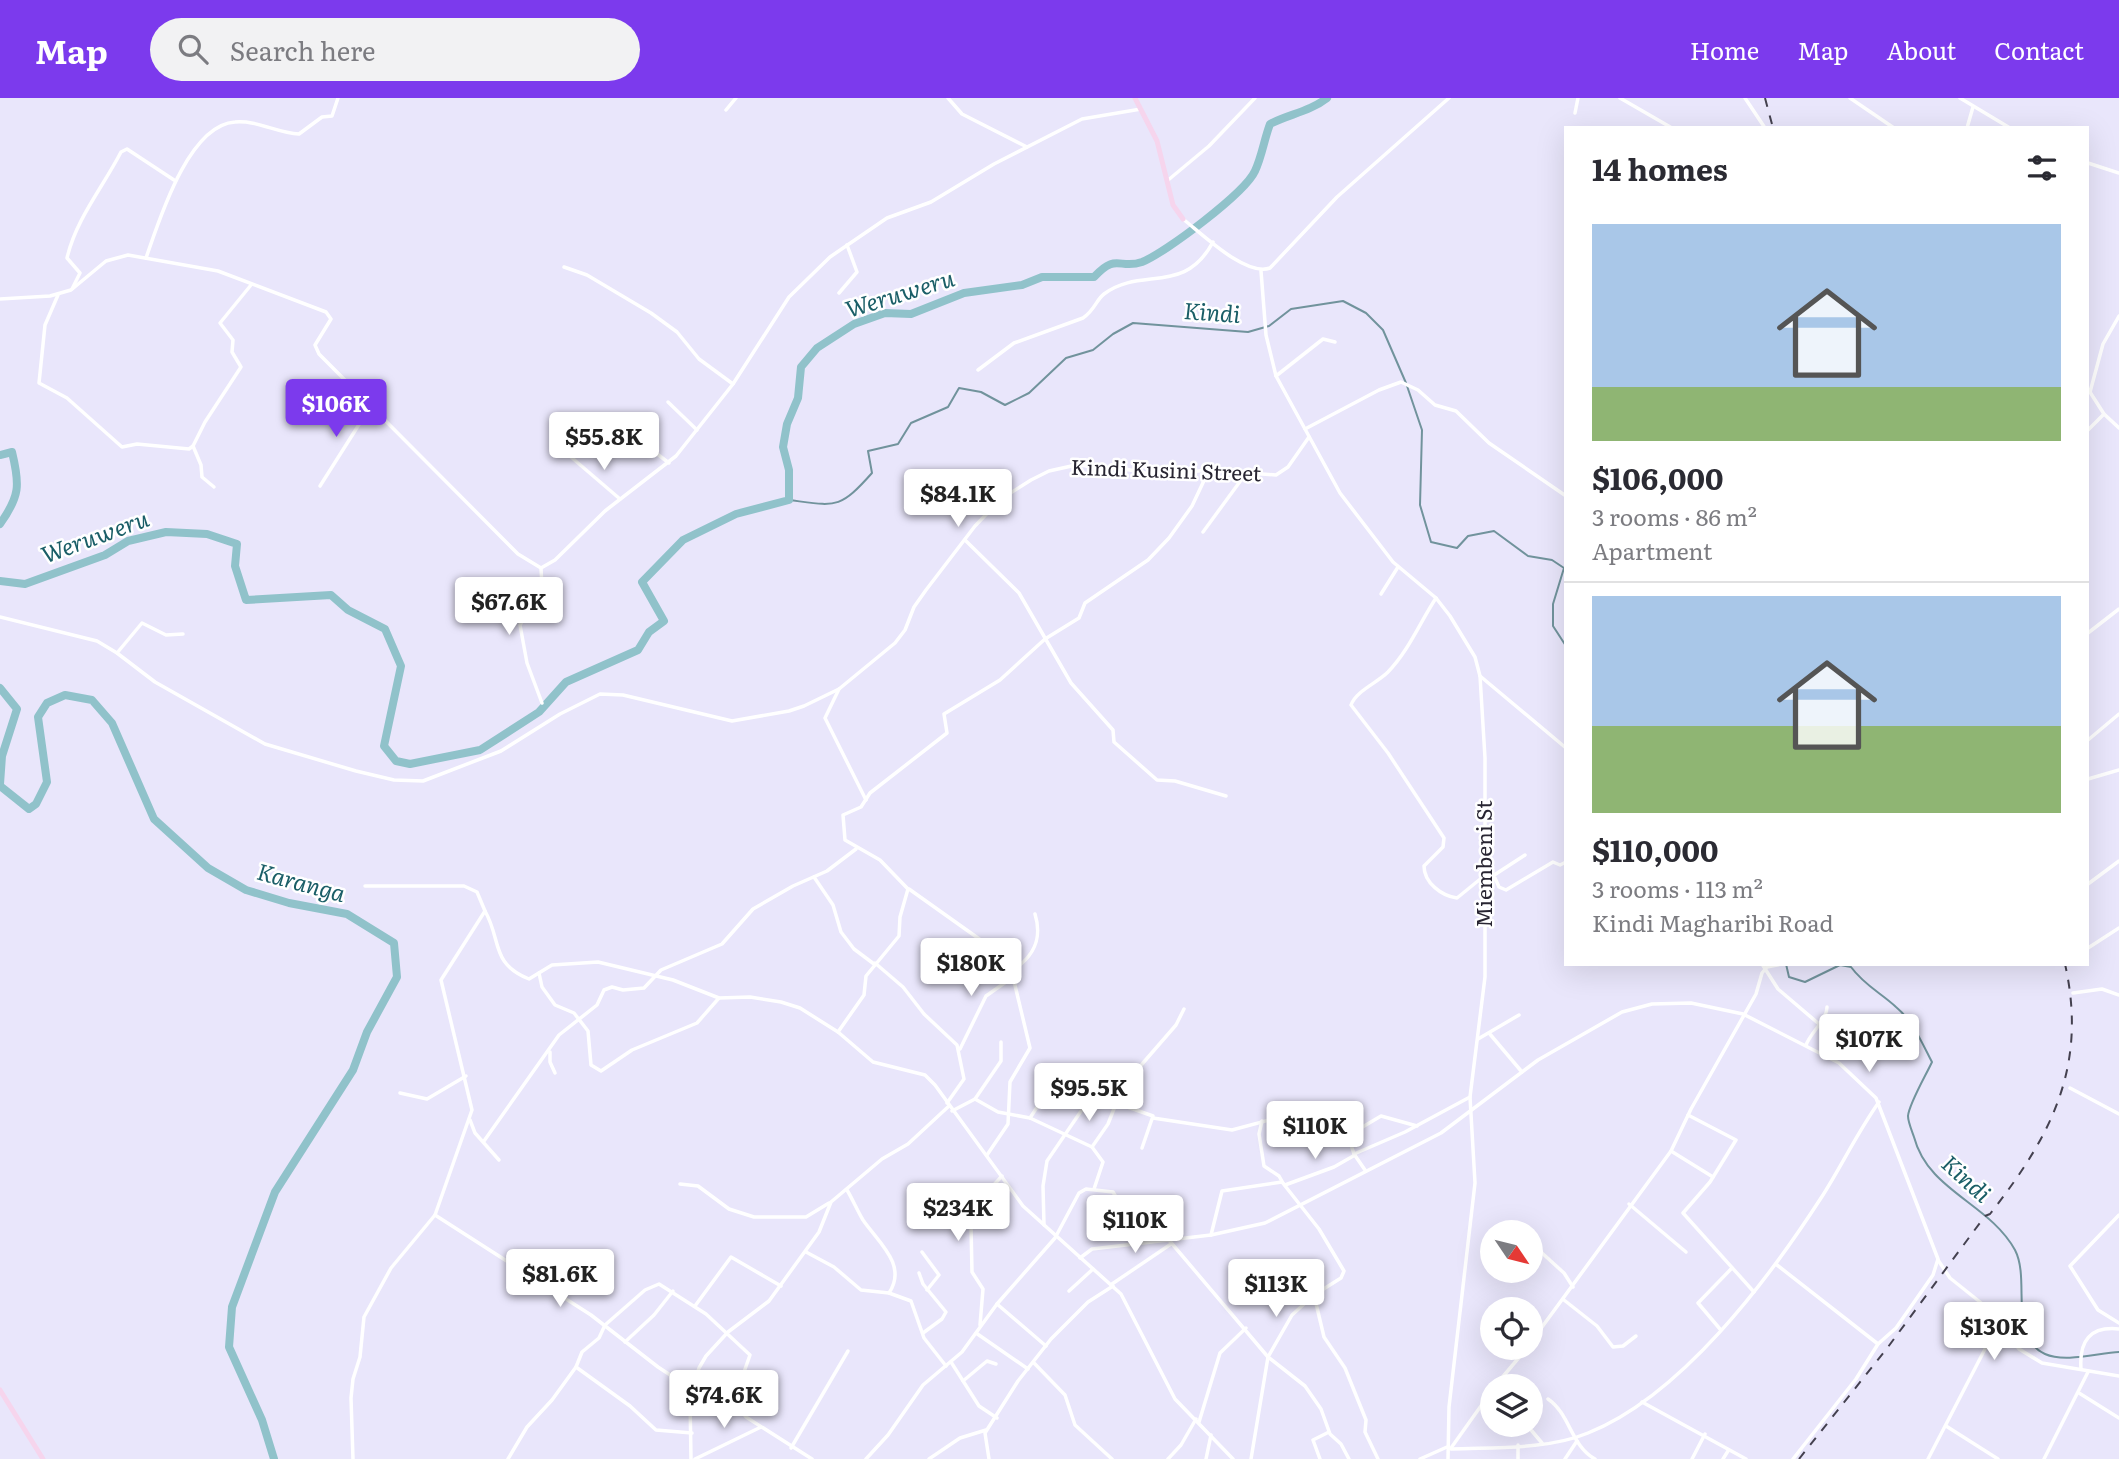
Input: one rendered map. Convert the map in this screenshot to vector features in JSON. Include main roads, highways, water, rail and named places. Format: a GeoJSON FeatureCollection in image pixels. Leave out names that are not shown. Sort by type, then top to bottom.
{"type":"FeatureCollection","features":[{"type":"Feature","properties":{"kind":"waterway","name":"Weruweru"},"geometry":{"type":"LineString","coordinates":[[0,581],[25,584],[105,555],[128,541],[166,532],[207,534],[237,544],[235,566],[246,600],[331,595],[348,610],[385,629],[401,666],[384,746],[396,761],[410,764],[480,750],[539,712],[566,682],[638,650],[649,632],[664,621],[642,582],[683,540],[736,514],[789,500],[789,470],[783,447],[787,424],[798,398],[801,367],[817,348],[854,324],[885,313],[911,314],[964,293],[1022,285],[1042,277],[1094,277],[1113,263],[1142,262],[1203,221],[1248,181],[1255,171],[1270,124],[1313,107],[1327,98]]}},
{"type":"Feature","properties":{"kind":"waterway","name":"Kindi"},"geometry":{"type":"LineString","coordinates":[[789,500],[827,504],[844,499],[872,473],[868,451],[898,444],[911,423],[948,407],[959,388],[981,392],[1005,405],[1029,393],[1066,358],[1093,350],[1133,323],[1248,332],[1269,326],[1291,309],[1343,301],[1366,313],[1383,330],[1406,383],[1422,430],[1420,505],[1431,542],[1457,548],[1468,536],[1494,531],[1528,556],[1552,560],[1564,568]]}},
{"type":"Feature","properties":{"kind":"waterway","name":"Weruweru"},"geometry":{"type":"LineString","coordinates":[[0,455],[12,452],[17,482],[15,498],[0,524]]}},
{"type":"Feature","properties":{"kind":"waterway","name":"Kindi"},"geometry":{"type":"LineString","coordinates":[[1564,568],[1553,604],[1553,626],[1564,643]]}},
{"type":"Feature","properties":{"kind":"waterway","name":"Karanga"},"geometry":{"type":"LineString","coordinates":[[0,688],[17,709],[2,756],[0,784]]}},
{"type":"Feature","properties":{"kind":"waterway","name":"Karanga"},"geometry":{"type":"LineString","coordinates":[[0,786],[29,809],[36,804],[47,782],[38,717],[47,703],[65,695],[92,700],[112,723],[154,819],[208,868],[246,890],[289,903],[347,914],[394,943],[397,977],[367,1032],[353,1070],[275,1192],[232,1307],[229,1347],[262,1420],[274,1459]]}},
{"type":"Feature","properties":{"kind":"waterway","name":"Kindi"},"geometry":{"type":"LineString","coordinates":[[1786,966],[1789,977],[1805,982],[1838,966]]}},
{"type":"Feature","properties":{"kind":"waterway","name":"Kindi"},"geometry":{"type":"LineString","coordinates":[[1846,966],[1851,967],[1902,1013],[1921,1040],[1932,1062],[1909,1111],[1914,1137],[1921,1155],[1932,1171],[1990,1220],[2015,1250],[2021,1277],[2023,1321],[2033,1346],[2045,1354],[2062,1358],[2119,1352]]}},
{"type":"Feature","properties":{"kind":"railway"},"geometry":{"type":"LineString","coordinates":[[1765,98],[1772,126]]}},
{"type":"Feature","properties":{"kind":"railway"},"geometry":{"type":"LineString","coordinates":[[1799,1459],[1888,1347],[1985,1216],[1990,1214],[2012,1185],[2047,1128],[2059,1098],[2072,1036],[2071,1001],[2065,966]]}}]}
